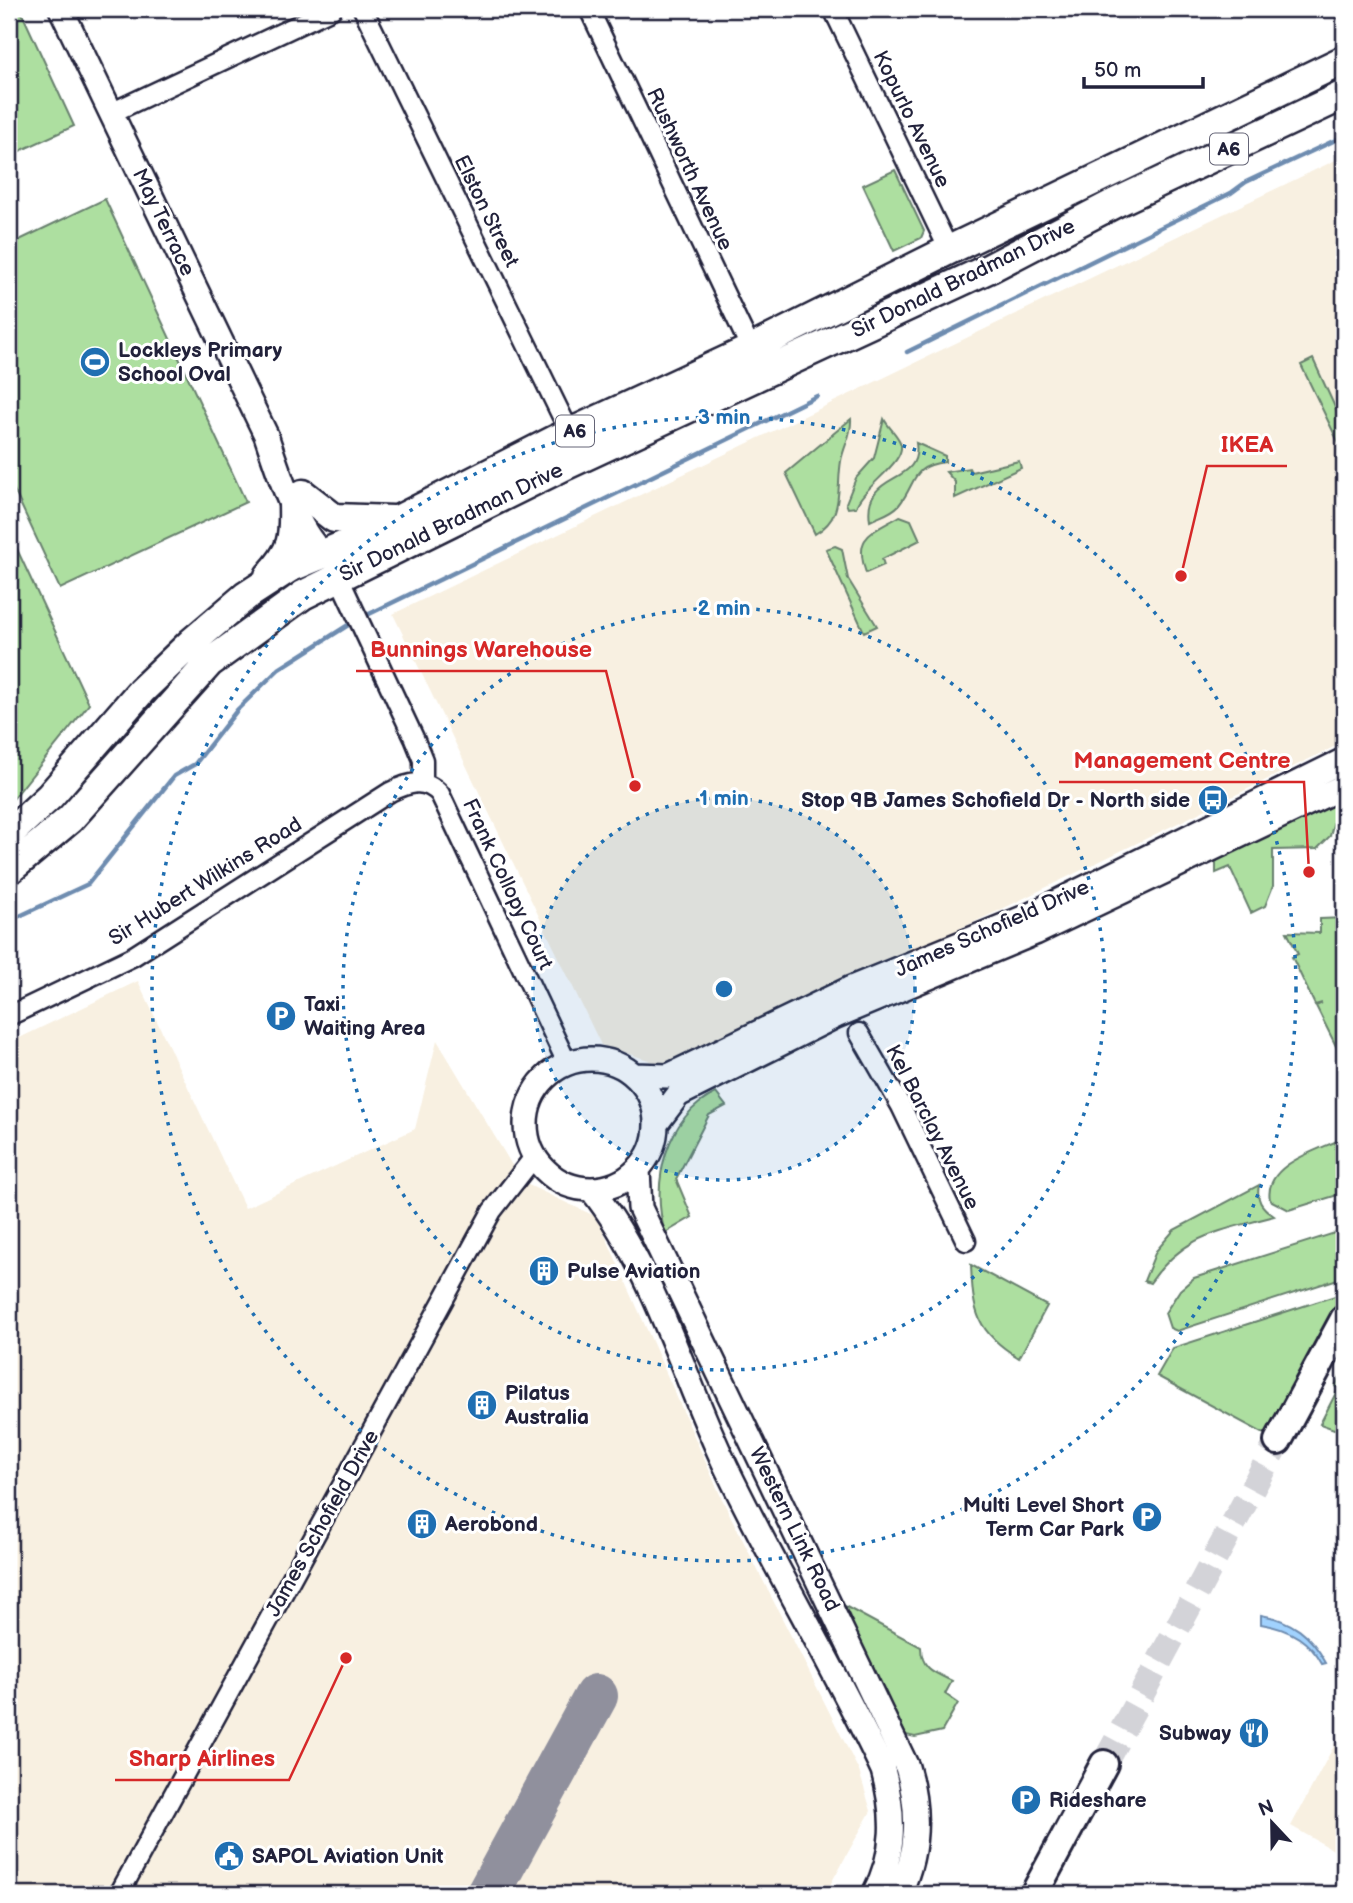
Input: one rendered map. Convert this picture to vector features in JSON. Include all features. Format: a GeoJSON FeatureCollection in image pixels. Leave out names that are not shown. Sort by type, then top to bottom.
{"type":"FeatureCollection","features":[{"type":"Feature","properties":{"kind":"main road","name":"Sir Donald Bradman Drive"},"geometry":{"type":"LineString","coordinates":[[9,834],[50,796],[141,691],[192,642],[255,591],[289,568],[362,538],[570,433],[751,349],[1344,60]]}},
{"type":"Feature","properties":{"kind":"main road","name":"Sir Donald Bradman Drive"},"geometry":{"type":"LineString","coordinates":[[9,870],[70,819],[209,663],[303,595],[566,465],[990,268],[1115,203],[1344,95]]}},
{"type":"Feature","properties":{"kind":"main road"},"geometry":{"type":"LineString","coordinates":[[950,250],[972,257],[1115,203]]}},
{"type":"Feature","properties":{"kind":"main road"},"geometry":{"type":"LineString","coordinates":[[255,591],[290,550],[298,499],[334,518],[396,520]]}},
{"type":"Feature","properties":{"kind":"main road"},"geometry":{"type":"LineString","coordinates":[[303,595],[322,553],[346,558],[390,554]]}},
{"type":"Feature","properties":{"kind":"main road"},"geometry":{"type":"LineString","coordinates":[[1278,1441],[1344,1319]]}},
{"type":"Feature","properties":{"kind":"main road"},"geometry":{"type":"LineString","coordinates":[[1034,1894],[1104,1764]]}},
{"type":"Feature","properties":{"kind":"street","name":"May Terrace"},"geometry":{"type":"LineString","coordinates":[[61,9],[266,435],[298,499],[323,538],[322,553]]}},
{"type":"Feature","properties":{"kind":"street"},"geometry":{"type":"LineString","coordinates":[[111,113],[332,9]]}},
{"type":"Feature","properties":{"kind":"street","name":"Elston Street"},"geometry":{"type":"LineString","coordinates":[[363,9],[570,433]]}},
{"type":"Feature","properties":{"kind":"street","name":"Rushworth Avenue"},"geometry":{"type":"LineString","coordinates":[[589,9],[751,349]]}},
{"type":"Feature","properties":{"kind":"street","name":"Kopurlo Avenue"},"geometry":{"type":"LineString","coordinates":[[833,9],[950,250]]}},
{"type":"Feature","properties":{"kind":"street"},"geometry":{"type":"LineString","coordinates":[[339,578],[419,749],[423,760],[423,783]]}},
{"type":"Feature","properties":{"kind":"street","name":"James Schofield Drive"},"geometry":{"type":"LineString","coordinates":[[634,1075],[668,1076],[849,989],[1028,916],[1344,760]]}},
{"type":"Feature","properties":{"kind":"street","name":"Sir Hubert Wilkins Road"},"geometry":{"type":"LineString","coordinates":[[9,1016],[132,957],[390,792],[410,782],[423,783]]}},
{"type":"Feature","properties":{"kind":"street","name":"Frank Collopy Court"},"geometry":{"type":"LineString","coordinates":[[423,783],[433,785],[440,794],[567,1063]]}},
{"type":"Feature","properties":{"kind":"street","name":"James Schofield Drive"},"geometry":{"type":"LineString","coordinates":[[656,1124],[678,1095],[836,1016],[1035,933],[1344,786]]}},
{"type":"Feature","properties":{"kind":"street","name":"Kel Barclay Avenue"},"geometry":{"type":"LineString","coordinates":[[859,1033],[860,1006]]}},
{"type":"Feature","properties":{"kind":"street","name":"Kel Barclay Avenue"},"geometry":{"type":"LineString","coordinates":[[836,1016],[859,1033],[901,1106],[966,1241]]}},
{"type":"Feature","properties":{"kind":"street"},"geometry":{"type":"LineString","coordinates":[[602,1060],[634,1075],[648,1092],[656,1124],[652,1148],[638,1170],[608,1187],[591,1189],[558,1181],[534,1157],[526,1130],[529,1102],[544,1079],[567,1063],[602,1060]]}},
{"type":"Feature","properties":{"kind":"street","name":"James Schofield Drive"},"geometry":{"type":"LineString","coordinates":[[119,1894],[492,1210],[534,1157]]}},
{"type":"Feature","properties":{"kind":"street","name":"Western Link Road"},"geometry":{"type":"LineString","coordinates":[[638,1170],[640,1208],[907,1767],[917,1816],[912,1863],[900,1894]]}},
{"type":"Feature","properties":{"kind":"street","name":"Western Link Road"},"geometry":{"type":"LineString","coordinates":[[591,1189],[618,1223],[727,1470],[883,1770],[894,1825],[883,1878],[874,1894]]}},
{"type":"Feature","properties":{"kind":"shaded area"},"geometry":{"type":"Polygon","coordinates":[[[1344,156],[1344,742],[998,911],[664,1065],[601,1045],[393,614],[1344,156]]]}},
{"type":"Feature","properties":{"kind":"shaded area"},"geometry":{"type":"Polygon","coordinates":[[[138,981],[245,1208],[415,1129],[437,1040],[522,1182],[597,1217],[722,1499],[859,1771],[871,1811],[825,1894],[9,1894],[9,1043],[138,981]]]}},
{"type":"Feature","properties":{"kind":"shaded area"},"geometry":{"type":"Polygon","coordinates":[[[1344,1727],[1344,1856],[1291,1826],[1344,1727]]]}},
{"type":"Feature","properties":{"kind":"green space"},"geometry":{"type":"Polygon","coordinates":[[[9,9],[20,9],[74,126],[9,156],[9,9]]]}},
{"type":"Feature","properties":{"kind":"green space"},"geometry":{"type":"Polygon","coordinates":[[[895,170],[924,231],[921,238],[894,251],[863,185],[895,170]]]}},
{"type":"Feature","properties":{"kind":"green space","name":"Lockleys Primary School Oval"},"geometry":{"type":"Polygon","coordinates":[[[105,199],[246,502],[60,589],[9,479],[9,245],[105,199]]]}},
{"type":"Feature","properties":{"kind":"green space"},"geometry":{"type":"Polygon","coordinates":[[[1313,359],[1344,427],[1344,454],[1301,365],[1313,359]]]}},
{"type":"Feature","properties":{"kind":"green space"},"geometry":{"type":"Polygon","coordinates":[[[851,419],[841,461],[835,511],[825,527],[815,534],[786,473],[851,419]]]}},
{"type":"Feature","properties":{"kind":"green space"},"geometry":{"type":"Polygon","coordinates":[[[884,419],[900,442],[898,457],[856,507],[848,508],[846,503],[856,478],[874,458],[884,419]]]}},
{"type":"Feature","properties":{"kind":"green space"},"geometry":{"type":"Polygon","coordinates":[[[916,443],[945,456],[945,462],[926,467],[916,477],[896,508],[870,521],[870,505],[875,493],[911,466],[916,457],[916,443]]]}},
{"type":"Feature","properties":{"kind":"green space"},"geometry":{"type":"Polygon","coordinates":[[[1019,461],[1021,468],[955,498],[955,482],[946,472],[969,468],[971,472],[1019,461]]]}},
{"type":"Feature","properties":{"kind":"green space"},"geometry":{"type":"Polygon","coordinates":[[[900,516],[911,520],[920,540],[882,559],[884,565],[866,573],[862,550],[864,543],[874,531],[900,516]]]}},
{"type":"Feature","properties":{"kind":"green space"},"geometry":{"type":"Polygon","coordinates":[[[9,532],[89,704],[9,804],[9,532]]]}},
{"type":"Feature","properties":{"kind":"green space"},"geometry":{"type":"Polygon","coordinates":[[[835,546],[842,549],[848,579],[877,626],[864,632],[826,549],[835,546]]]}},
{"type":"Feature","properties":{"kind":"green space"},"geometry":{"type":"Polygon","coordinates":[[[1344,798],[1344,843],[1340,843],[1340,820],[1334,821],[1330,836],[1317,849],[1273,850],[1273,886],[1265,906],[1251,913],[1230,867],[1216,873],[1216,862],[1221,856],[1344,798]]]}},
{"type":"Feature","properties":{"kind":"green space"},"geometry":{"type":"Polygon","coordinates":[[[1344,918],[1344,1062],[1316,1006],[1322,1003],[1315,1005],[1292,957],[1298,954],[1287,932],[1320,933],[1320,919],[1344,918]]]}},
{"type":"Feature","properties":{"kind":"green space"},"geometry":{"type":"Polygon","coordinates":[[[716,1093],[726,1106],[709,1115],[676,1179],[692,1217],[665,1233],[660,1193],[666,1153],[685,1118],[699,1104],[716,1093]]]}},
{"type":"Feature","properties":{"kind":"green space"},"geometry":{"type":"Polygon","coordinates":[[[1344,1138],[1344,1193],[1289,1210],[1270,1200],[1270,1187],[1284,1168],[1308,1153],[1344,1138]]]}},
{"type":"Feature","properties":{"kind":"green space"},"geometry":{"type":"Polygon","coordinates":[[[1259,1185],[1260,1203],[1274,1216],[1220,1231],[1190,1244],[1163,1266],[1150,1283],[1144,1281],[1156,1251],[1174,1230],[1259,1185]]]}},
{"type":"Feature","properties":{"kind":"green space"},"geometry":{"type":"Polygon","coordinates":[[[1344,1230],[1344,1277],[1177,1331],[1170,1328],[1165,1313],[1180,1290],[1194,1278],[1344,1230]]]}},
{"type":"Feature","properties":{"kind":"green space"},"geometry":{"type":"Polygon","coordinates":[[[971,1265],[1047,1306],[1019,1358],[985,1330],[973,1296],[971,1265]]]}},
{"type":"Feature","properties":{"kind":"green space"},"geometry":{"type":"Polygon","coordinates":[[[1344,1293],[1344,1304],[1266,1435],[1157,1376],[1173,1348],[1344,1293]]]}},
{"type":"Feature","properties":{"kind":"green space"},"geometry":{"type":"Polygon","coordinates":[[[1344,1369],[1344,1427],[1334,1429],[1320,1424],[1338,1389],[1335,1386],[1344,1369]]]}},
{"type":"Feature","properties":{"kind":"green space"},"geometry":{"type":"Polygon","coordinates":[[[841,1604],[921,1647],[926,1665],[952,1681],[945,1694],[958,1703],[942,1731],[915,1737],[906,1735],[841,1604]]]}},
{"type":"Feature","properties":{"kind":"water"},"geometry":{"type":"Polygon","coordinates":[[[1261,1615],[1300,1630],[1314,1644],[1326,1663],[1322,1664],[1311,1648],[1296,1636],[1280,1628],[1261,1624],[1261,1615]]]}},
{"type":"Feature","properties":{"kind":"waterway"},"geometry":{"type":"LineString","coordinates":[[907,352],[1231,193],[1246,182],[1344,136]]}},
{"type":"Feature","properties":{"kind":"waterway"},"geometry":{"type":"LineString","coordinates":[[361,618],[817,396]]}},
{"type":"Feature","properties":{"kind":"waterway"},"geometry":{"type":"LineString","coordinates":[[9,921],[88,884],[174,776],[195,764],[238,709],[279,669],[353,622]]}},
{"type":"Feature","properties":{"kind":"taxiway"},"geometry":{"type":"LineString","coordinates":[[488,1894],[596,1696]]}},
{"type":"Feature","properties":{"kind":"tunnel"},"geometry":{"type":"LineString","coordinates":[[1104,1764],[1278,1441]]}},
{"type":"Feature","properties":{"kind":"place","name":"Lockleys Primary School Oval"},"geometry":{"type":"Point","coordinates":[95,362]}},
{"type":"Feature","properties":{"kind":"place","name":"IKEA"},"geometry":{"type":"Point","coordinates":[1181,576]}},
{"type":"Feature","properties":{"kind":"place","name":"Bunnings Warehouse"},"geometry":{"type":"Point","coordinates":[635,786]}},
{"type":"Feature","properties":{"kind":"place","name":"Stop 9B James Schofield Dr - North side"},"geometry":{"type":"Point","coordinates":[1213,800]}},
{"type":"Feature","properties":{"kind":"place","name":"Management Centre"},"geometry":{"type":"Point","coordinates":[1309,872]}},
{"type":"Feature","properties":{"kind":"place","name":"Taxi Waiting Area"},"geometry":{"type":"Point","coordinates":[281,1016]}},
{"type":"Feature","properties":{"kind":"place","name":"Pulse Aviation"},"geometry":{"type":"Point","coordinates":[544,1271]}},
{"type":"Feature","properties":{"kind":"place","name":"Pilatus Australia"},"geometry":{"type":"Point","coordinates":[482,1405]}},
{"type":"Feature","properties":{"kind":"place","name":"Multi Level Short Term Car Park"},"geometry":{"type":"Point","coordinates":[1147,1517]}},
{"type":"Feature","properties":{"kind":"place","name":"Aerobond"},"geometry":{"type":"Point","coordinates":[422,1524]}},
{"type":"Feature","properties":{"kind":"place","name":"Sharp Airlines"},"geometry":{"type":"Point","coordinates":[346,1658]}},
{"type":"Feature","properties":{"kind":"place","name":"Subway"},"geometry":{"type":"Point","coordinates":[1254,1733]}},
{"type":"Feature","properties":{"kind":"place","name":"Rideshare"},"geometry":{"type":"Point","coordinates":[1026,1800]}},
{"type":"Feature","properties":{"kind":"place","name":"SAPOL Aviation Unit"},"geometry":{"type":"Point","coordinates":[229,1856]}}]}
